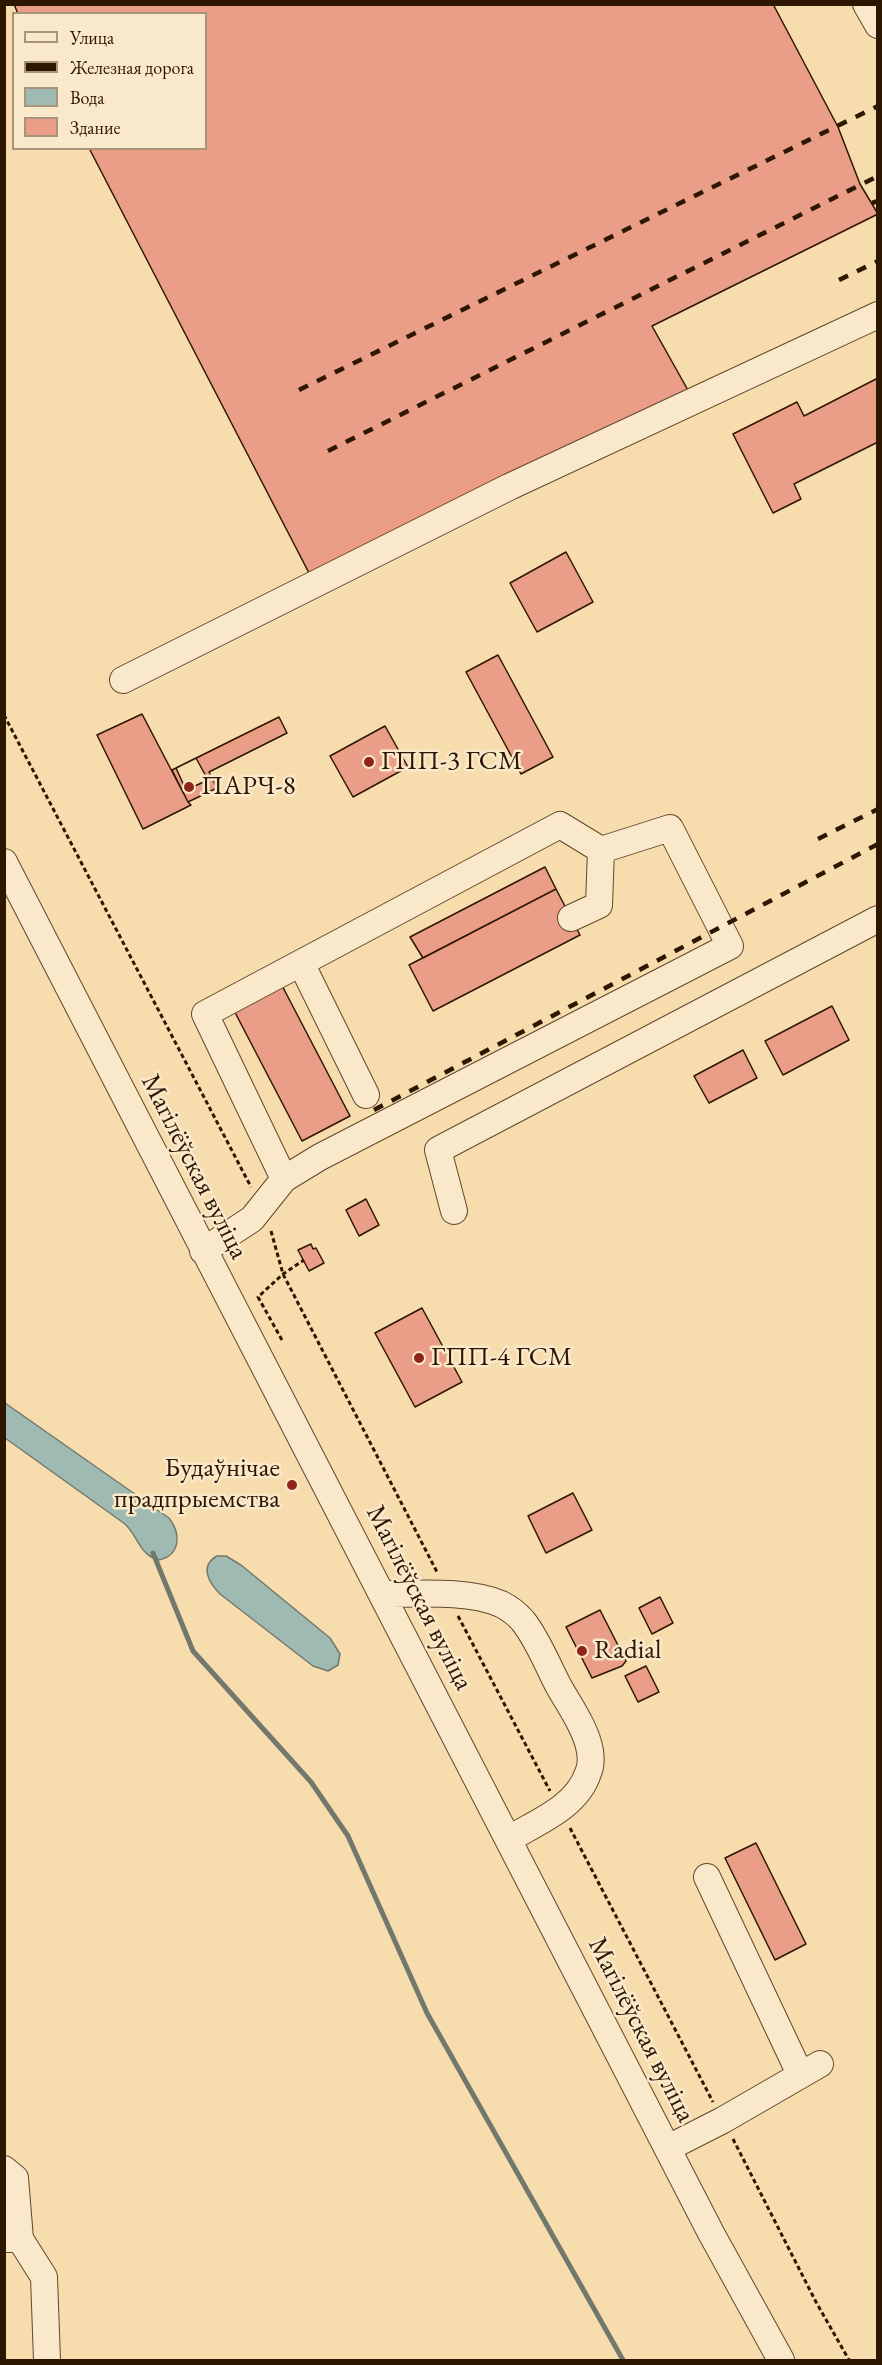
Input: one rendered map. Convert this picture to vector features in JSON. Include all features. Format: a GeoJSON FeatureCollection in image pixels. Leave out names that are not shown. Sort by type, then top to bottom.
{"type":"FeatureCollection","features":[{"type":"Feature","properties":{"kind":"street"},"geometry":{"type":"LineString","coordinates":[[866,4],[878,25]]}},
{"type":"Feature","properties":{"kind":"street"},"geometry":{"type":"LineString","coordinates":[[123,680],[509,487],[878,315]]}},
{"type":"Feature","properties":{"kind":"street"},"geometry":{"type":"LineString","coordinates":[[203,1251],[252,1219],[284,1179],[320,1157],[730,945],[670,828],[601,850],[560,825],[205,1014],[284,1179]]}},
{"type":"Feature","properties":{"kind":"street"},"geometry":{"type":"LineString","coordinates":[[572,918],[598,905],[601,850]]}},
{"type":"Feature","properties":{"kind":"street","name":"Магілёўская вуліца"},"geometry":{"type":"LineString","coordinates":[[4,862],[203,1251],[383,1594],[668,2148],[781,2361]]}},
{"type":"Feature","properties":{"kind":"street"},"geometry":{"type":"LineString","coordinates":[[454,1211],[438,1150],[878,919]]}},
{"type":"Feature","properties":{"kind":"street"},"geometry":{"type":"LineString","coordinates":[[301,963],[366,1095]]}},
{"type":"Feature","properties":{"kind":"street"},"geometry":{"type":"LineString","coordinates":[[383,1594],[448,1595],[492,1601],[514,1612],[530,1631],[576,1718],[586,1739],[590,1762],[588,1773],[577,1794],[559,1809],[509,1839]]}},
{"type":"Feature","properties":{"kind":"street"},"geometry":{"type":"LineString","coordinates":[[668,2148],[723,2120],[810,2069],[707,1877]]}},
{"type":"Feature","properties":{"kind":"street"},"geometry":{"type":"LineString","coordinates":[[4,2169],[15,2178],[12,2239],[44,2277],[47,2361]]}},
{"type":"Feature","properties":{"kind":"path"},"geometry":{"type":"LineString","coordinates":[[4,715],[261,1206],[272,1233],[283,1274],[559,1809],[849,2361]]}},
{"type":"Feature","properties":{"kind":"path"},"geometry":{"type":"LineString","coordinates":[[282,1340],[258,1297],[283,1274],[304,1260]]}},
{"type":"Feature","properties":{"kind":"water"},"geometry":{"type":"Polygon","coordinates":[[[5,1403],[169,1518],[177,1537],[172,1553],[159,1560],[153,1558],[143,1550],[125,1524],[5,1438],[5,1403]]]}},
{"type":"Feature","properties":{"kind":"water"},"geometry":{"type":"Polygon","coordinates":[[[217,1556],[226,1556],[241,1565],[330,1638],[340,1654],[338,1665],[328,1671],[313,1666],[220,1594],[209,1580],[207,1570],[208,1565],[217,1556]]]}},
{"type":"Feature","properties":{"kind":"building"},"geometry":{"type":"Polygon","coordinates":[[[14,4],[773,4],[838,127],[860,184],[878,214],[652,326],[689,392],[309,573],[90,150],[207,150],[207,12],[17,12],[14,4]]]}},
{"type":"Feature","properties":{"kind":"building"},"geometry":{"type":"Polygon","coordinates":[[[878,378],[878,442],[794,484],[801,499],[773,513],[733,434],[797,402],[804,416],[878,378]]]}},
{"type":"Feature","properties":{"kind":"building"},"geometry":{"type":"Polygon","coordinates":[[[566,552],[593,602],[537,632],[510,583],[566,552]]]}},
{"type":"Feature","properties":{"kind":"building"},"geometry":{"type":"Polygon","coordinates":[[[498,655],[553,757],[521,774],[466,672],[498,655]]]}},
{"type":"Feature","properties":{"kind":"building"},"geometry":{"type":"Polygon","coordinates":[[[142,714],[191,805],[143,829],[97,735],[142,714]]]}},
{"type":"Feature","properties":{"kind":"building"},"geometry":{"type":"Polygon","coordinates":[[[279,717],[287,733],[209,772],[217,788],[188,802],[172,770],[279,717]]]}},
{"type":"Feature","properties":{"kind":"building","name":"ГПП-3 ГСМ"},"geometry":{"type":"Polygon","coordinates":[[[385,726],[408,767],[353,797],[330,756],[385,726]]]}},
{"type":"Feature","properties":{"kind":"building"},"geometry":{"type":"Polygon","coordinates":[[[196,758],[208,780],[186,790],[176,768],[196,758]]]}},
{"type":"Feature","properties":{"kind":"building"},"geometry":{"type":"Polygon","coordinates":[[[545,867],[556,889],[423,958],[410,937],[545,867]]]}},
{"type":"Feature","properties":{"kind":"building"},"geometry":{"type":"Polygon","coordinates":[[[556,889],[580,935],[433,1011],[409,965],[556,889]]]}},
{"type":"Feature","properties":{"kind":"building"},"geometry":{"type":"Polygon","coordinates":[[[276,974],[350,1116],[302,1141],[228,999],[276,974]]]}},
{"type":"Feature","properties":{"kind":"building"},"geometry":{"type":"Polygon","coordinates":[[[832,1006],[849,1040],[783,1075],[765,1041],[832,1006]]]}},
{"type":"Feature","properties":{"kind":"building"},"geometry":{"type":"Polygon","coordinates":[[[743,1050],[757,1078],[709,1103],[694,1076],[743,1050]]]}},
{"type":"Feature","properties":{"kind":"building"},"geometry":{"type":"Polygon","coordinates":[[[366,1199],[379,1225],[359,1236],[346,1210],[366,1199]]]}},
{"type":"Feature","properties":{"kind":"building"},"geometry":{"type":"Polygon","coordinates":[[[311,1244],[313,1249],[316,1248],[324,1263],[309,1271],[298,1250],[311,1244]]]}},
{"type":"Feature","properties":{"kind":"building","name":"ГПП-4 ГСМ"},"geometry":{"type":"Polygon","coordinates":[[[422,1308],[462,1382],[415,1407],[375,1333],[422,1308]]]}},
{"type":"Feature","properties":{"kind":"building"},"geometry":{"type":"Polygon","coordinates":[[[573,1493],[592,1530],[546,1553],[528,1516],[573,1493]]]}},
{"type":"Feature","properties":{"kind":"building"},"geometry":{"type":"Polygon","coordinates":[[[660,1597],[673,1623],[652,1634],[639,1608],[660,1597]]]}},
{"type":"Feature","properties":{"kind":"building"},"geometry":{"type":"Polygon","coordinates":[[[600,1610],[626,1661],[622,1666],[592,1678],[566,1627],[600,1610]]]}},
{"type":"Feature","properties":{"kind":"building"},"geometry":{"type":"Polygon","coordinates":[[[646,1666],[659,1692],[638,1702],[625,1676],[646,1666]]]}},
{"type":"Feature","properties":{"kind":"building"},"geometry":{"type":"Polygon","coordinates":[[[756,1843],[806,1944],[775,1960],[725,1858],[756,1843]]]}},
{"type":"Feature","properties":{"kind":"waterway"},"geometry":{"type":"LineString","coordinates":[[153,1553],[193,1651],[311,1782],[348,1836],[427,2013],[623,2360]]}},
{"type":"Feature","properties":{"kind":"railway"},"geometry":{"type":"LineString","coordinates":[[299,390],[878,106]]}},
{"type":"Feature","properties":{"kind":"railway"},"geometry":{"type":"LineString","coordinates":[[328,451],[878,176]]}},
{"type":"Feature","properties":{"kind":"railway"},"geometry":{"type":"LineString","coordinates":[[872,203],[878,201]]}},
{"type":"Feature","properties":{"kind":"railway"},"geometry":{"type":"LineString","coordinates":[[839,280],[878,261]]}},
{"type":"Feature","properties":{"kind":"railway"},"geometry":{"type":"LineString","coordinates":[[818,839],[878,809]]}},
{"type":"Feature","properties":{"kind":"railway"},"geometry":{"type":"LineString","coordinates":[[374,1110],[878,844]]}},
{"type":"Feature","properties":{"kind":"place","name":"ГПП-3 ГСМ"},"geometry":{"type":"Point","coordinates":[369,762]}},
{"type":"Feature","properties":{"kind":"place","name":"ПАРЧ-8"},"geometry":{"type":"Point","coordinates":[189,787]}},
{"type":"Feature","properties":{"kind":"place","name":"ГПП-4 ГСМ"},"geometry":{"type":"Point","coordinates":[419,1358]}},
{"type":"Feature","properties":{"kind":"place","name":"Будаўнічае прадпрыемства"},"geometry":{"type":"Point","coordinates":[292,1485]}},
{"type":"Feature","properties":{"kind":"place","name":"Radial"},"geometry":{"type":"Point","coordinates":[582,1651]}}]}
